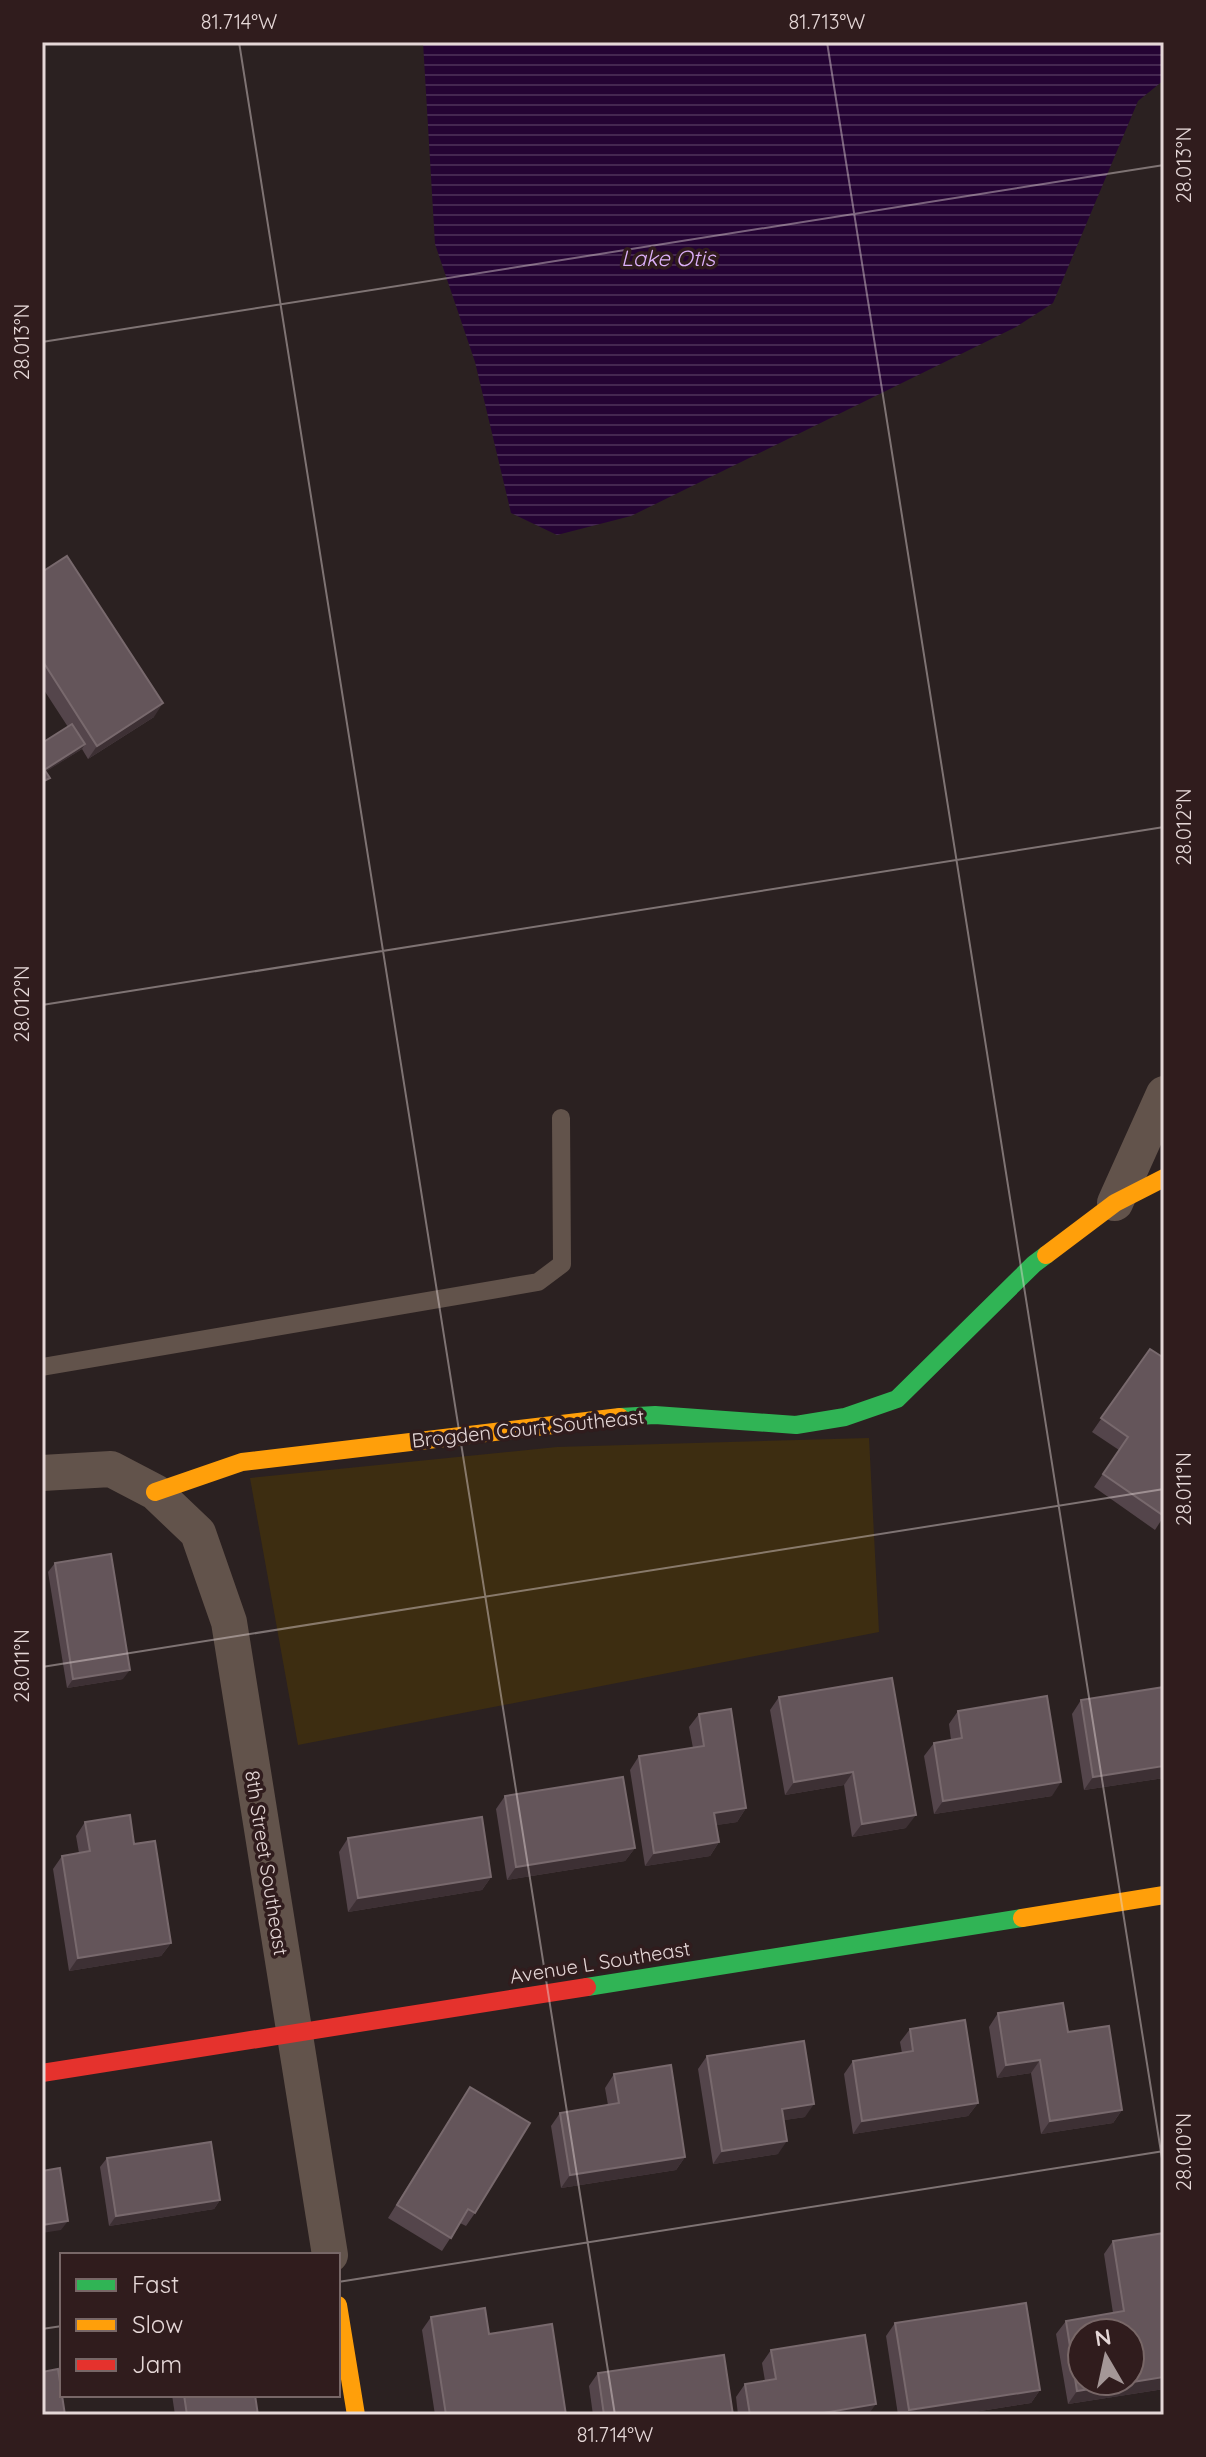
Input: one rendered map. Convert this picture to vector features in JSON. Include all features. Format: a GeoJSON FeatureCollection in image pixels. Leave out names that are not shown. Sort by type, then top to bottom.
{"type":"FeatureCollection","features":[{"type":"Feature","properties":{"kind":"street","name":"Brogden Court Southeast"},"geometry":{"type":"LineString","coordinates":[[1115,1203],[1164,1094]]}},
{"type":"Feature","properties":{"kind":"street","name":"Brogden Court Southeast"},"geometry":{"type":"LineString","coordinates":[[155,1492],[242,1462],[596,1419],[655,1415],[796,1425],[845,1417],[897,1399],[1034,1264],[1115,1203],[1164,1178]]}},
{"type":"Feature","properties":{"kind":"street","name":"8th Street Southeast"},"geometry":{"type":"LineString","coordinates":[[42,1473],[111,1469],[155,1492],[198,1533],[229,1622],[330,2253]]}},
{"type":"Feature","properties":{"kind":"street","name":"Avenue L Southeast"},"geometry":{"type":"LineString","coordinates":[[42,2073],[1164,1895]]}},
{"type":"Feature","properties":{"kind":"street"},"geometry":{"type":"LineString","coordinates":[[340,2317],[356,2415]]}},
{"type":"Feature","properties":{"kind":"lane"},"geometry":{"type":"LineString","coordinates":[[42,1367],[538,1282],[562,1264],[561,1118]]}},
{"type":"Feature","properties":{"kind":"shaded area"},"geometry":{"type":"Polygon","coordinates":[[[869,1438],[879,1632],[298,1745],[250,1478],[557,1447],[869,1438]]]}},
{"type":"Feature","properties":{"kind":"water","name":"Lake Otis"},"geometry":{"type":"Polygon","coordinates":[[[423,42],[1164,42],[1164,80],[1138,101],[1053,303],[1016,327],[631,516],[557,535],[511,513],[475,362],[435,244],[423,42]]]}},
{"type":"Feature","properties":{"kind":"building"},"geometry":{"type":"Polygon","coordinates":[[[67,556],[163,703],[97,746],[42,660],[42,572],[67,556]]]}},
{"type":"Feature","properties":{"kind":"building"},"geometry":{"type":"Polygon","coordinates":[[[72,724],[85,744],[44,770],[42,743],[72,724]]]}},
{"type":"Feature","properties":{"kind":"building"},"geometry":{"type":"Polygon","coordinates":[[[42,766],[50,778],[42,782],[42,766]]]}},
{"type":"Feature","properties":{"kind":"building"},"geometry":{"type":"Polygon","coordinates":[[[1150,1349],[1164,1358],[1164,1516],[1103,1474],[1128,1437],[1101,1418],[1150,1349]]]}},
{"type":"Feature","properties":{"kind":"building"},"geometry":{"type":"Polygon","coordinates":[[[111,1554],[130,1670],[73,1679],[55,1563],[111,1554]]]}},
{"type":"Feature","properties":{"kind":"building"},"geometry":{"type":"Polygon","coordinates":[[[892,1678],[916,1815],[862,1824],[853,1772],[794,1782],[779,1697],[892,1678]]]}},
{"type":"Feature","properties":{"kind":"building"},"geometry":{"type":"Polygon","coordinates":[[[1164,1687],[1164,1766],[1093,1777],[1081,1700],[1164,1687]]]}},
{"type":"Feature","properties":{"kind":"building"},"geometry":{"type":"Polygon","coordinates":[[[1047,1696],[1061,1782],[943,1801],[934,1743],[962,1738],[958,1711],[1047,1696]]]}},
{"type":"Feature","properties":{"kind":"building"},"geometry":{"type":"Polygon","coordinates":[[[731,1709],[746,1808],[714,1813],[719,1842],[654,1853],[639,1756],[704,1746],[699,1714],[731,1709]]]}},
{"type":"Feature","properties":{"kind":"building"},"geometry":{"type":"Polygon","coordinates":[[[623,1777],[635,1848],[516,1867],[505,1796],[623,1777]]]}},
{"type":"Feature","properties":{"kind":"building"},"geometry":{"type":"Polygon","coordinates":[[[130,1815],[134,1844],[155,1841],[171,1943],[78,1958],[62,1856],[90,1851],[85,1822],[130,1815]]]}},
{"type":"Feature","properties":{"kind":"building"},"geometry":{"type":"Polygon","coordinates":[[[482,1817],[491,1877],[358,1898],[348,1838],[482,1817]]]}},
{"type":"Feature","properties":{"kind":"building"},"geometry":{"type":"Polygon","coordinates":[[[1063,2003],[1068,2032],[1109,2026],[1122,2110],[1050,2121],[1040,2060],[1006,2065],[998,2013],[1063,2003]]]}},
{"type":"Feature","properties":{"kind":"building"},"geometry":{"type":"Polygon","coordinates":[[[965,2020],[978,2103],[862,2121],[853,2061],[913,2051],[910,2029],[965,2020]]]}},
{"type":"Feature","properties":{"kind":"building"},"geometry":{"type":"Polygon","coordinates":[[[804,2041],[814,2104],[782,2109],[787,2141],[722,2151],[707,2056],[804,2041]]]}},
{"type":"Feature","properties":{"kind":"building"},"geometry":{"type":"Polygon","coordinates":[[[671,2065],[685,2157],[570,2175],[560,2113],[619,2103],[614,2074],[671,2065]]]}},
{"type":"Feature","properties":{"kind":"building"},"geometry":{"type":"Polygon","coordinates":[[[470,2087],[530,2123],[475,2213],[468,2209],[451,2238],[397,2205],[470,2087]]]}},
{"type":"Feature","properties":{"kind":"building"},"geometry":{"type":"Polygon","coordinates":[[[211,2142],[220,2200],[116,2216],[107,2158],[211,2142]]]}},
{"type":"Feature","properties":{"kind":"building"},"geometry":{"type":"Polygon","coordinates":[[[60,2168],[68,2221],[42,2225],[42,2171],[60,2168]]]}},
{"type":"Feature","properties":{"kind":"building"},"geometry":{"type":"Polygon","coordinates":[[[1164,2233],[1164,2377],[1146,2380],[1146,2317],[1089,2317],[1124,2311],[1113,2241],[1164,2233]]]}},
{"type":"Feature","properties":{"kind":"building"},"geometry":{"type":"Polygon","coordinates":[[[1026,2303],[1040,2390],[909,2410],[895,2323],[1026,2303]]]}},
{"type":"Feature","properties":{"kind":"building"},"geometry":{"type":"Polygon","coordinates":[[[485,2308],[489,2334],[552,2324],[566,2415],[446,2415],[431,2317],[485,2308]]]}},
{"type":"Feature","properties":{"kind":"building"},"geometry":{"type":"Polygon","coordinates":[[[865,2335],[876,2404],[817,2415],[750,2415],[745,2384],[776,2379],[771,2350],[865,2335]]]}},
{"type":"Feature","properties":{"kind":"building"},"geometry":{"type":"Polygon","coordinates":[[[724,2355],[733,2415],[604,2415],[598,2373],[724,2355]]]}},
{"type":"Feature","properties":{"kind":"building"},"geometry":{"type":"Polygon","coordinates":[[[58,2369],[65,2415],[42,2415],[42,2372],[58,2369]]]}},
{"type":"Feature","properties":{"kind":"building"},"geometry":{"type":"Polygon","coordinates":[[[184,2397],[255,2397],[258,2415],[187,2415],[184,2397]]]}},
{"type":"Feature","properties":{"kind":"traffic: fast"},"geometry":{"type":"LineString","coordinates":[[620,1417],[655,1415],[796,1425],[845,1417],[897,1399],[1046,1255]]}},
{"type":"Feature","properties":{"kind":"traffic: fast"},"geometry":{"type":"LineString","coordinates":[[587,1987],[1022,1918]]}},
{"type":"Feature","properties":{"kind":"traffic: slow"},"geometry":{"type":"LineString","coordinates":[[1046,1255],[1115,1203],[1164,1178]]}},
{"type":"Feature","properties":{"kind":"traffic: slow"},"geometry":{"type":"LineString","coordinates":[[155,1492],[242,1462],[620,1417]]}},
{"type":"Feature","properties":{"kind":"traffic: slow"},"geometry":{"type":"LineString","coordinates":[[1022,1918],[1164,1895]]}},
{"type":"Feature","properties":{"kind":"traffic: slow"},"geometry":{"type":"LineString","coordinates":[[340,2317],[356,2415]]}},
{"type":"Feature","properties":{"kind":"traffic: jam"},"geometry":{"type":"LineString","coordinates":[[42,2073],[587,1987]]}}]}
